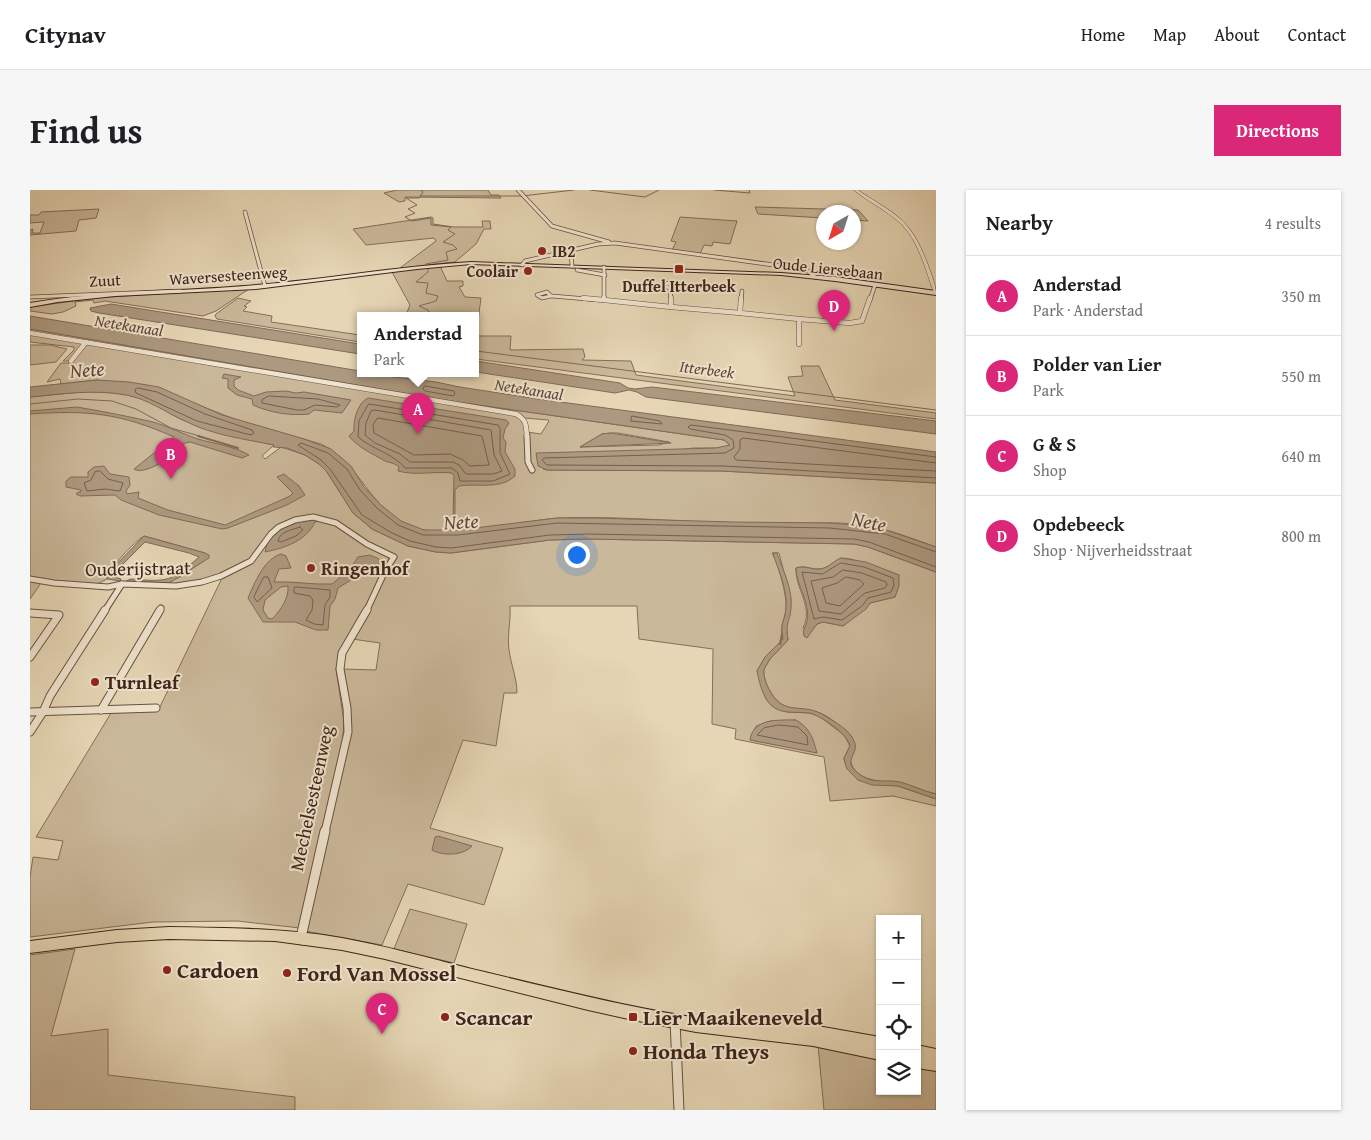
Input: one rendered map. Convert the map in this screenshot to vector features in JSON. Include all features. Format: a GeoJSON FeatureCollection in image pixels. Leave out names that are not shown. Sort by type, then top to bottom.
{"type":"FeatureCollection","features":[{"type":"Feature","properties":{"kind":"main road","name":"Oude Liersebaan"},"geometry":{"type":"LineString","coordinates":[[428,266],[471,264],[522,265],[605,272]]}},
{"type":"Feature","properties":{"kind":"main road","name":"Waversesteenweg"},"geometry":{"type":"LineString","coordinates":[[30,305],[83,298],[265,286],[428,266]]}},
{"type":"Feature","properties":{"kind":"main road","name":"Oude Liersebaan"},"geometry":{"type":"LineString","coordinates":[[545,266],[605,272],[716,272],[814,276],[936,293]]}},
{"type":"Feature","properties":{"kind":"main road"},"geometry":{"type":"LineString","coordinates":[[30,946],[117,936],[169,933],[275,935],[342,944],[385,953],[588,1004],[675,1020],[813,1039],[876,1052]]}},
{"type":"Feature","properties":{"kind":"main road"},"geometry":{"type":"LineString","coordinates":[[675,1020],[696,1020],[795,1029],[876,1043]]}},
{"type":"Feature","properties":{"kind":"main road"},"geometry":{"type":"LineString","coordinates":[[921,1053],[936,1056]]}},
{"type":"Feature","properties":{"kind":"main road"},"geometry":{"type":"LineString","coordinates":[[921,1062],[936,1064]]}},
{"type":"Feature","properties":{"kind":"street"},"geometry":{"type":"LineString","coordinates":[[518,190],[552,226],[616,243],[782,266],[808,272],[814,276]]}},
{"type":"Feature","properties":{"kind":"street"},"geometry":{"type":"LineString","coordinates":[[856,190],[889,212],[908,230],[936,293]]}},
{"type":"Feature","properties":{"kind":"street"},"geometry":{"type":"LineString","coordinates":[[245,212],[265,286]]}},
{"type":"Feature","properties":{"kind":"street"},"geometry":{"type":"LineString","coordinates":[[598,244],[600,239]]}},
{"type":"Feature","properties":{"kind":"street"},"geometry":{"type":"LineString","coordinates":[[522,265],[525,261],[598,244],[616,243]]}},
{"type":"Feature","properties":{"kind":"street"},"geometry":{"type":"LineString","coordinates":[[571,251],[575,268]]}},
{"type":"Feature","properties":{"kind":"street"},"geometry":{"type":"LineString","coordinates":[[604,300],[605,272]]}},
{"type":"Feature","properties":{"kind":"street"},"geometry":{"type":"LineString","coordinates":[[552,296],[850,323],[862,322],[875,285]]}},
{"type":"Feature","properties":{"kind":"street"},"geometry":{"type":"LineString","coordinates":[[670,288],[671,307]]}},
{"type":"Feature","properties":{"kind":"street","name":"Zuut"},"geometry":{"type":"LineString","coordinates":[[30,297],[180,291]]}},
{"type":"Feature","properties":{"kind":"street"},"geometry":{"type":"LineString","coordinates":[[740,314],[742,291]]}},
{"type":"Feature","properties":{"kind":"street"},"geometry":{"type":"LineString","coordinates":[[799,319],[799,344]]}},
{"type":"Feature","properties":{"kind":"street"},"geometry":{"type":"LineString","coordinates":[[30,332],[516,414],[524,418],[526,422],[528,462],[532,470]]}},
{"type":"Feature","properties":{"kind":"street"},"geometry":{"type":"LineString","coordinates":[[71,361],[86,342]]}},
{"type":"Feature","properties":{"kind":"street","name":"Ouderijstraat"},"geometry":{"type":"LineString","coordinates":[[30,579],[54,583],[108,587],[122,584],[176,586],[202,582],[221,576],[251,561],[271,534],[279,527],[295,520],[313,517],[336,523],[367,544],[394,557]]}},
{"type":"Feature","properties":{"kind":"street","name":"Mechelsesteenweg"},"geometry":{"type":"LineString","coordinates":[[302,940],[302,933],[348,732],[347,708],[340,669],[342,653],[364,617],[385,571],[394,557]]}},
{"type":"Feature","properties":{"kind":"street"},"geometry":{"type":"LineString","coordinates":[[30,732],[53,692],[122,584]]}},
{"type":"Feature","properties":{"kind":"street"},"geometry":{"type":"LineString","coordinates":[[101,710],[161,608]]}},
{"type":"Feature","properties":{"kind":"street"},"geometry":{"type":"LineString","coordinates":[[30,613],[59,616],[30,657]]}},
{"type":"Feature","properties":{"kind":"street"},"geometry":{"type":"LineString","coordinates":[[30,712],[156,708]]}},
{"type":"Feature","properties":{"kind":"street"},"geometry":{"type":"LineString","coordinates":[[675,1020],[679,1110]]}},
{"type":"Feature","properties":{"kind":"shaded area"},"geometry":{"type":"Polygon","coordinates":[[[397,190],[488,190],[491,195],[499,195],[501,198],[405,197],[405,201],[399,202],[384,193],[397,190]]]}},
{"type":"Feature","properties":{"kind":"shaded area"},"geometry":{"type":"Polygon","coordinates":[[[755,207],[816,209],[816,218],[758,214],[755,207]]]}},
{"type":"Feature","properties":{"kind":"shaded area"},"geometry":{"type":"Polygon","coordinates":[[[99,209],[96,218],[79,220],[76,231],[30,235],[30,230],[33,229],[32,233],[40,233],[44,222],[30,223],[30,215],[39,215],[41,212],[99,209]]]}},
{"type":"Feature","properties":{"kind":"shaded area"},"geometry":{"type":"Polygon","coordinates":[[[861,213],[868,221],[861,220],[861,213]]]}},
{"type":"Feature","properties":{"kind":"shaded area"},"geometry":{"type":"Polygon","coordinates":[[[680,217],[737,221],[730,244],[713,242],[712,246],[704,245],[700,254],[672,250],[676,242],[671,241],[680,217]]]}},
{"type":"Feature","properties":{"kind":"shaded area"},"geometry":{"type":"Polygon","coordinates":[[[433,218],[433,224],[454,227],[483,227],[482,221],[490,221],[491,229],[484,229],[476,244],[455,262],[400,268],[436,241],[434,238],[366,245],[353,229],[433,218]]]}},
{"type":"Feature","properties":{"kind":"shaded area"},"geometry":{"type":"Polygon","coordinates":[[[440,266],[447,281],[463,281],[463,286],[459,287],[465,297],[481,298],[479,313],[407,312],[410,305],[392,272],[440,266]]]}},
{"type":"Feature","properties":{"kind":"shaded area"},"geometry":{"type":"Polygon","coordinates":[[[248,288],[216,311],[203,316],[105,301],[94,303],[93,300],[75,302],[76,306],[63,312],[52,314],[30,311],[30,307],[95,298],[248,288]]]}},
{"type":"Feature","properties":{"kind":"shaded area"},"geometry":{"type":"Polygon","coordinates":[[[238,298],[251,301],[244,306],[247,307],[243,311],[272,316],[271,322],[357,335],[357,342],[217,319],[216,314],[238,298]]]}},
{"type":"Feature","properties":{"kind":"shaded area"},"geometry":{"type":"Polygon","coordinates":[[[30,329],[451,401],[724,440],[730,445],[725,448],[693,448],[543,469],[547,470],[722,471],[936,483],[936,547],[877,528],[838,523],[558,518],[463,531],[444,532],[412,527],[385,510],[346,463],[335,452],[321,444],[237,420],[196,404],[97,380],[61,384],[60,379],[47,382],[61,363],[69,363],[71,361],[63,361],[74,350],[74,347],[30,342],[30,329]],[[524,418],[527,432],[541,434],[549,421],[548,420],[524,418]],[[618,433],[602,434],[580,447],[659,445],[669,442],[618,433]]]}},
{"type":"Feature","properties":{"kind":"shaded area"},"geometry":{"type":"Polygon","coordinates":[[[479,336],[511,336],[510,350],[583,349],[585,357],[582,360],[631,361],[636,375],[795,396],[788,377],[803,376],[801,366],[819,366],[835,400],[936,413],[936,419],[479,359],[479,336]]]}},
{"type":"Feature","properties":{"kind":"shaded area"},"geometry":{"type":"Polygon","coordinates":[[[30,345],[50,345],[67,349],[56,362],[30,365],[30,345]]]}},
{"type":"Feature","properties":{"kind":"shaded area"},"geometry":{"type":"Polygon","coordinates":[[[81,392],[109,392],[128,395],[146,400],[179,418],[199,426],[274,445],[262,456],[265,459],[281,447],[305,455],[327,472],[353,513],[372,529],[408,546],[436,552],[451,553],[550,540],[588,539],[854,544],[868,547],[936,572],[936,794],[906,785],[873,780],[858,773],[850,759],[853,746],[849,734],[820,713],[792,708],[775,699],[765,680],[764,669],[770,659],[788,640],[786,625],[791,600],[779,553],[772,553],[785,595],[786,608],[782,626],[783,639],[765,657],[757,671],[766,699],[787,712],[809,713],[819,716],[844,735],[850,746],[844,758],[845,763],[858,780],[898,786],[936,799],[936,806],[893,796],[830,801],[824,757],[735,739],[736,729],[712,724],[713,649],[639,639],[637,606],[510,606],[509,645],[517,693],[504,693],[496,746],[463,740],[430,828],[503,848],[484,905],[408,884],[382,945],[305,931],[348,745],[343,669],[376,670],[380,643],[352,639],[366,618],[389,566],[395,560],[390,557],[360,618],[340,650],[336,669],[344,722],[342,747],[300,928],[237,921],[153,922],[30,937],[30,877],[33,857],[58,860],[63,841],[36,837],[111,713],[158,711],[222,578],[176,588],[121,586],[126,581],[160,583],[178,578],[205,560],[205,553],[144,536],[122,556],[107,579],[91,587],[41,583],[30,599],[30,397],[81,392]],[[841,558],[822,569],[796,568],[796,576],[806,613],[803,628],[814,628],[817,624],[823,622],[843,626],[870,603],[895,597],[899,575],[851,559],[841,558]],[[796,720],[770,721],[756,726],[750,740],[817,752],[796,720]]]}},
{"type":"Feature","properties":{"kind":"shaded area"},"geometry":{"type":"Polygon","coordinates":[[[410,909],[467,924],[454,963],[394,949],[410,909]]]}},
{"type":"Feature","properties":{"kind":"shaded area"},"geometry":{"type":"Polygon","coordinates":[[[75,949],[51,1036],[108,1029],[108,1075],[295,1097],[295,1110],[30,1110],[30,955],[75,949]]]}},
{"type":"Feature","properties":{"kind":"shaded area"},"geometry":{"type":"Polygon","coordinates":[[[818,1045],[876,1057],[876,1095],[921,1095],[921,1068],[936,1071],[936,1110],[824,1110],[818,1045]]]}},
{"type":"Feature","properties":{"kind":"water"},"geometry":{"type":"Polygon","coordinates":[[[111,304],[357,344],[357,354],[99,313],[91,311],[90,308],[111,304]]]}},
{"type":"Feature","properties":{"kind":"water"},"geometry":{"type":"Polygon","coordinates":[[[30,316],[357,370],[357,377],[394,377],[436,382],[538,399],[936,452],[936,483],[722,471],[547,470],[538,466],[536,453],[716,448],[730,445],[724,440],[451,401],[30,329],[30,316]]]}},
{"type":"Feature","properties":{"kind":"water"},"geometry":{"type":"Polygon","coordinates":[[[479,361],[620,383],[628,388],[635,389],[652,387],[936,421],[936,434],[646,397],[629,390],[615,393],[479,372],[479,361]]]}},
{"type":"Feature","properties":{"kind":"water"},"geometry":{"type":"Polygon","coordinates":[[[224,374],[241,377],[234,380],[234,386],[238,390],[254,396],[266,392],[286,391],[351,400],[342,413],[314,410],[309,414],[302,415],[274,412],[253,405],[252,399],[237,395],[228,388],[228,379],[222,378],[224,374]]]}},
{"type":"Feature","properties":{"kind":"water"},"geometry":{"type":"Polygon","coordinates":[[[97,380],[129,382],[159,387],[222,415],[304,439],[331,449],[351,466],[364,487],[381,505],[401,521],[424,530],[458,530],[557,518],[830,523],[867,526],[886,530],[936,547],[936,572],[868,547],[854,544],[588,539],[550,540],[451,553],[408,546],[372,529],[353,513],[327,472],[305,455],[287,448],[273,447],[274,445],[206,430],[149,403],[126,395],[90,392],[30,397],[30,387],[97,380]]]}},
{"type":"Feature","properties":{"kind":"water"},"geometry":{"type":"Polygon","coordinates":[[[368,398],[506,420],[509,423],[503,438],[506,442],[505,452],[515,469],[515,476],[496,485],[459,486],[455,490],[455,519],[453,519],[454,476],[452,473],[411,473],[398,471],[399,467],[356,444],[349,436],[354,431],[358,408],[368,398]]]}},
{"type":"Feature","properties":{"kind":"water"},"geometry":{"type":"Polygon","coordinates":[[[77,407],[151,421],[198,439],[237,449],[249,455],[242,458],[190,442],[149,469],[138,470],[134,469],[174,437],[137,423],[104,415],[87,413],[30,414],[30,411],[77,407]]]}},
{"type":"Feature","properties":{"kind":"water"},"geometry":{"type":"Polygon","coordinates":[[[611,433],[671,443],[580,447],[602,434],[611,433]]]}},
{"type":"Feature","properties":{"kind":"water"},"geometry":{"type":"Polygon","coordinates":[[[104,466],[110,474],[129,477],[130,485],[126,491],[127,494],[139,492],[138,498],[168,510],[225,525],[290,496],[293,493],[277,477],[284,474],[299,486],[305,495],[287,505],[222,529],[159,515],[121,500],[115,495],[80,496],[76,494],[81,492],[81,490],[66,487],[66,481],[71,477],[88,477],[88,472],[94,467],[104,466]]]}},
{"type":"Feature","properties":{"kind":"water"},"geometry":{"type":"Polygon","coordinates":[[[312,519],[321,520],[315,522],[311,529],[300,539],[287,546],[265,552],[267,544],[276,532],[297,522],[312,519]]]}},
{"type":"Feature","properties":{"kind":"water"},"geometry":{"type":"Polygon","coordinates":[[[144,536],[205,553],[209,555],[209,558],[169,583],[126,581],[131,579],[161,580],[175,576],[199,557],[145,542],[111,576],[121,579],[120,581],[107,579],[110,571],[144,536]]]}},
{"type":"Feature","properties":{"kind":"water"},"geometry":{"type":"Polygon","coordinates":[[[773,553],[777,553],[787,580],[791,601],[787,625],[788,640],[770,659],[764,669],[765,680],[770,691],[782,704],[788,707],[817,712],[846,730],[852,737],[855,746],[851,762],[852,766],[862,776],[876,781],[904,783],[936,794],[936,799],[898,786],[872,785],[858,780],[847,769],[844,758],[850,746],[839,731],[814,714],[780,711],[766,699],[757,671],[765,657],[783,639],[782,625],[786,608],[784,587],[773,553]]]}},
{"type":"Feature","properties":{"kind":"water"},"geometry":{"type":"Polygon","coordinates":[[[281,554],[286,556],[291,568],[279,569],[274,582],[332,584],[350,569],[358,557],[370,555],[379,559],[379,564],[370,574],[354,578],[338,588],[335,599],[330,606],[328,630],[316,630],[295,622],[263,622],[248,598],[261,572],[275,557],[281,554]],[[288,586],[281,587],[265,600],[263,610],[268,618],[272,619],[284,604],[288,586]]]}},
{"type":"Feature","properties":{"kind":"water"},"geometry":{"type":"Polygon","coordinates":[[[841,558],[866,562],[899,575],[899,586],[895,597],[870,603],[866,609],[843,626],[823,622],[817,624],[807,638],[803,632],[808,614],[796,568],[823,568],[841,558]]]}},
{"type":"Feature","properties":{"kind":"water"},"geometry":{"type":"Polygon","coordinates":[[[796,720],[805,726],[817,753],[750,740],[752,733],[761,724],[796,720]]]}},
{"type":"Feature","properties":{"kind":"water"},"geometry":{"type":"Polygon","coordinates":[[[438,836],[472,846],[463,852],[453,854],[437,852],[432,850],[435,837],[438,836]]]}},
{"type":"Feature","properties":{"kind":"waterway","name":"Itterbeek"},"geometry":{"type":"LineString","coordinates":[[420,196],[423,192],[421,190]]}},
{"type":"Feature","properties":{"kind":"waterway"},"geometry":{"type":"LineString","coordinates":[[420,196],[522,196],[574,190]]}},
{"type":"Feature","properties":{"kind":"waterway"},"geometry":{"type":"LineString","coordinates":[[590,190],[645,197],[659,190]]}},
{"type":"Feature","properties":{"kind":"waterway"},"geometry":{"type":"LineString","coordinates":[[714,190],[750,193],[749,190]]}},
{"type":"Feature","properties":{"kind":"waterway","name":"Itterbeek"},"geometry":{"type":"LineString","coordinates":[[420,196],[419,198],[406,198],[417,205],[408,209],[415,213],[405,217],[412,221],[431,218],[431,225],[451,227],[448,230],[455,234],[443,242],[453,245],[457,249],[446,252],[448,260],[426,264]]}},
{"type":"Feature","properties":{"kind":"waterway","name":"Itterbeek"},"geometry":{"type":"LineString","coordinates":[[428,268],[428,272],[416,282],[428,283],[426,293],[438,296],[436,301],[419,306],[429,312]]}},
{"type":"Feature","properties":{"kind":"waterway","name":"Itterbeek"},"geometry":{"type":"LineString","coordinates":[[479,351],[936,410]]}},
{"type":"Feature","properties":{"kind":"waterway"},"geometry":{"type":"LineString","coordinates":[[30,404],[78,399],[112,401],[136,409],[171,428],[203,437]]}},
{"type":"Feature","properties":{"kind":"waterway"},"geometry":{"type":"LineString","coordinates":[[198,436],[238,448]]}},
{"type":"Feature","properties":{"kind":"waterway"},"geometry":{"type":"LineString","coordinates":[[780,644],[782,634]]}},
{"type":"Feature","properties":{"kind":"place","name":"IB2"},"geometry":{"type":"Point","coordinates":[542,251]}},
{"type":"Feature","properties":{"kind":"place","name":"Duffel Itterbeek"},"geometry":{"type":"Point","coordinates":[679,269]}},
{"type":"Feature","properties":{"kind":"place","name":"Coolair"},"geometry":{"type":"Point","coordinates":[528,271]}},
{"type":"Feature","properties":{"kind":"place","name":"Opdebeeck"},"geometry":{"type":"Point","coordinates":[834,331]}},
{"type":"Feature","properties":{"kind":"place","name":"Anderstad"},"geometry":{"type":"Point","coordinates":[418,434]}},
{"type":"Feature","properties":{"kind":"place","name":"Polder van Lier"},"geometry":{"type":"Point","coordinates":[171,479]}},
{"type":"Feature","properties":{"kind":"place","name":"Ringenhof"},"geometry":{"type":"Point","coordinates":[311,568]}},
{"type":"Feature","properties":{"kind":"place","name":"Turnleaf"},"geometry":{"type":"Point","coordinates":[95,682]}},
{"type":"Feature","properties":{"kind":"place","name":"Cardoen"},"geometry":{"type":"Point","coordinates":[167,970]}},
{"type":"Feature","properties":{"kind":"place","name":"Ford Van Mossel"},"geometry":{"type":"Point","coordinates":[287,973]}},
{"type":"Feature","properties":{"kind":"place","name":"Scancar"},"geometry":{"type":"Point","coordinates":[445,1017]}},
{"type":"Feature","properties":{"kind":"place","name":"Lier Maaikeneveld"},"geometry":{"type":"Point","coordinates":[633,1017]}},
{"type":"Feature","properties":{"kind":"place","name":"G & S"},"geometry":{"type":"Point","coordinates":[382,1034]}},
{"type":"Feature","properties":{"kind":"place","name":"Honda Theys"},"geometry":{"type":"Point","coordinates":[633,1051]}},
{"type":"Feature","properties":{"kind":"water label","name":"Netekanaal"},"geometry":{"type":"Point","coordinates":[129,325]}},
{"type":"Feature","properties":{"kind":"water label","name":"Nete"},"geometry":{"type":"Point","coordinates":[87,369]}},
{"type":"Feature","properties":{"kind":"water label","name":"Netekanaal"},"geometry":{"type":"Point","coordinates":[529,389]}},
{"type":"Feature","properties":{"kind":"water label","name":"Nete"},"geometry":{"type":"Point","coordinates":[461,521]}},
{"type":"Feature","properties":{"kind":"water label","name":"Nete"},"geometry":{"type":"Point","coordinates":[869,521]}}]}
